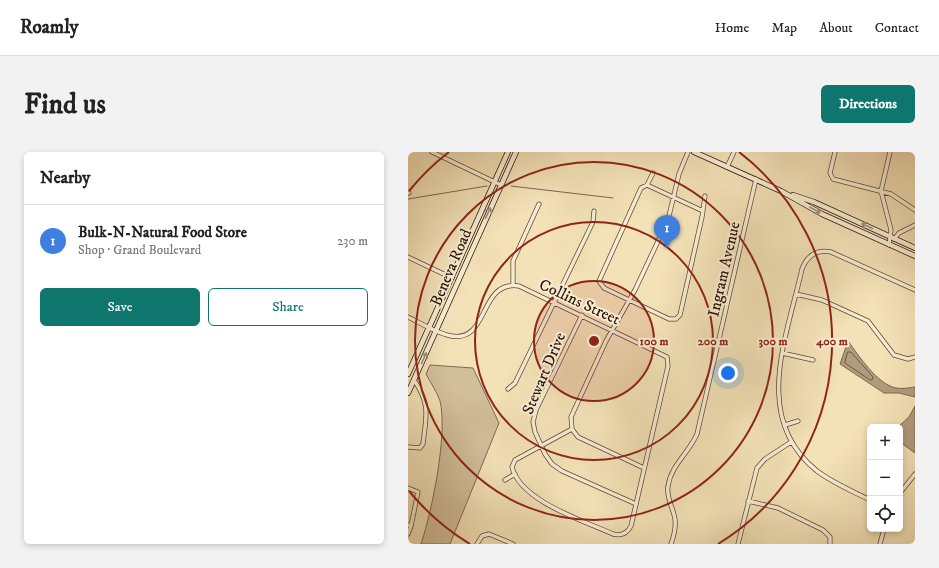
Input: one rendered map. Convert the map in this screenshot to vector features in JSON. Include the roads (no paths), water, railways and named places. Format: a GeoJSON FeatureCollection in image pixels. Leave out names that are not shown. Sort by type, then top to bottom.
{"type":"FeatureCollection","features":[{"type":"Feature","properties":{"kind":"main road","name":"Beneva Road"},"geometry":{"type":"LineString","coordinates":[[408,374],[508,152]]}},
{"type":"Feature","properties":{"kind":"main road","name":"Beneva Road"},"geometry":{"type":"LineString","coordinates":[[408,393],[516,152]]}},
{"type":"Feature","properties":{"kind":"main road"},"geometry":{"type":"LineString","coordinates":[[694,152],[781,191],[814,202],[915,248]]}},
{"type":"Feature","properties":{"kind":"main road"},"geometry":{"type":"LineString","coordinates":[[781,191],[822,214],[915,256]]}},
{"type":"Feature","properties":{"kind":"main road"},"geometry":{"type":"LineString","coordinates":[[452,278],[459,281]]}},
{"type":"Feature","properties":{"kind":"street"},"geometry":{"type":"LineString","coordinates":[[432,152],[501,185]]}},
{"type":"Feature","properties":{"kind":"street"},"geometry":{"type":"LineString","coordinates":[[644,468],[583,439],[572,429],[571,422],[573,412],[612,330],[629,300],[668,220],[679,174],[688,152]]}},
{"type":"Feature","properties":{"kind":"street"},"geometry":{"type":"LineString","coordinates":[[727,167],[734,152]]}},
{"type":"Feature","properties":{"kind":"street"},"geometry":{"type":"LineString","coordinates":[[835,152],[830,172],[831,177],[835,180],[881,191],[898,198],[915,210]]}},
{"type":"Feature","properties":{"kind":"street"},"geometry":{"type":"LineString","coordinates":[[890,152],[881,191],[893,238]]}},
{"type":"Feature","properties":{"kind":"street"},"geometry":{"type":"LineString","coordinates":[[653,173],[647,185],[641,188],[599,278],[602,287],[669,320],[678,318],[703,211],[705,196]]}},
{"type":"Feature","properties":{"kind":"street","name":"Ingram Avenue"},"geometry":{"type":"LineString","coordinates":[[671,544],[675,523],[668,498],[669,480],[674,467],[691,447],[697,434],[756,180]]}},
{"type":"Feature","properties":{"kind":"street"},"geometry":{"type":"LineString","coordinates":[[647,185],[703,211]]}},
{"type":"Feature","properties":{"kind":"street"},"geometry":{"type":"LineString","coordinates":[[408,317],[437,330],[456,336],[471,331],[479,323],[494,294],[504,287],[513,285],[513,261],[539,204]]}},
{"type":"Feature","properties":{"kind":"street"},"geometry":{"type":"LineString","coordinates":[[508,389],[515,383],[555,302],[593,222],[594,211]]}},
{"type":"Feature","properties":{"kind":"street"},"geometry":{"type":"LineString","coordinates":[[889,245],[893,238],[899,233],[915,225]]}},
{"type":"Feature","properties":{"kind":"street"},"geometry":{"type":"LineString","coordinates":[[867,498],[826,477],[806,460],[791,442],[779,406],[777,392],[778,372],[782,353],[805,262],[814,253],[823,251],[831,252],[915,290]]}},
{"type":"Feature","properties":{"kind":"street"},"geometry":{"type":"LineString","coordinates":[[408,257],[452,278]]}},
{"type":"Feature","properties":{"kind":"street","name":"Collins Street"},"geometry":{"type":"LineString","coordinates":[[513,285],[522,287],[555,302],[665,355],[668,360],[631,526],[628,531],[622,535],[613,534],[545,503],[528,490],[515,474]]}},
{"type":"Feature","properties":{"kind":"street"},"geometry":{"type":"LineString","coordinates":[[796,294],[822,300],[868,321],[894,355],[908,359],[915,357]]}},
{"type":"Feature","properties":{"kind":"street","name":"Stewart Drive"},"geometry":{"type":"LineString","coordinates":[[582,315],[535,414],[534,428],[547,458],[558,468],[636,504]]}},
{"type":"Feature","properties":{"kind":"street"},"geometry":{"type":"LineString","coordinates":[[782,353],[813,360]]}},
{"type":"Feature","properties":{"kind":"street"},"geometry":{"type":"LineString","coordinates":[[408,447],[422,447],[426,417],[426,400],[414,380]]}},
{"type":"Feature","properties":{"kind":"street"},"geometry":{"type":"LineString","coordinates":[[785,425],[798,421]]}},
{"type":"Feature","properties":{"kind":"street"},"geometry":{"type":"LineString","coordinates":[[505,480],[515,474],[512,467],[515,460],[572,429]]}},
{"type":"Feature","properties":{"kind":"street"},"geometry":{"type":"LineString","coordinates":[[738,544],[755,473],[760,464],[791,442]]}},
{"type":"Feature","properties":{"kind":"street"},"geometry":{"type":"LineString","coordinates":[[903,489],[915,474]]}},
{"type":"Feature","properties":{"kind":"street"},"geometry":{"type":"LineString","coordinates":[[408,488],[418,492],[408,534]]}},
{"type":"Feature","properties":{"kind":"street"},"geometry":{"type":"LineString","coordinates":[[748,501],[778,508],[823,530],[830,537],[830,544]]}},
{"type":"Feature","properties":{"kind":"street"},"geometry":{"type":"LineString","coordinates":[[880,544],[883,532]]}},
{"type":"Feature","properties":{"kind":"street"},"geometry":{"type":"LineString","coordinates":[[477,544],[482,536],[489,534],[513,544]]}},
{"type":"Feature","properties":{"kind":"water"},"geometry":{"type":"Polygon","coordinates":[[[848,341],[869,369],[882,381],[896,388],[915,387],[915,397],[899,393],[884,393],[840,364],[848,341]]]}},
{"type":"Feature","properties":{"kind":"water"},"geometry":{"type":"Polygon","coordinates":[[[915,406],[915,453],[903,444],[903,424],[901,424],[909,417],[915,406]]]}},
{"type":"Feature","properties":{"kind":"waterway"},"geometry":{"type":"LineString","coordinates":[[408,199],[487,186]]}},
{"type":"Feature","properties":{"kind":"waterway"},"geometry":{"type":"LineString","coordinates":[[511,186],[613,198]]}},
{"type":"Feature","properties":{"kind":"place","name":"Bulk-N-Natural Food Store"},"geometry":{"type":"Point","coordinates":[667,248]}}]}
